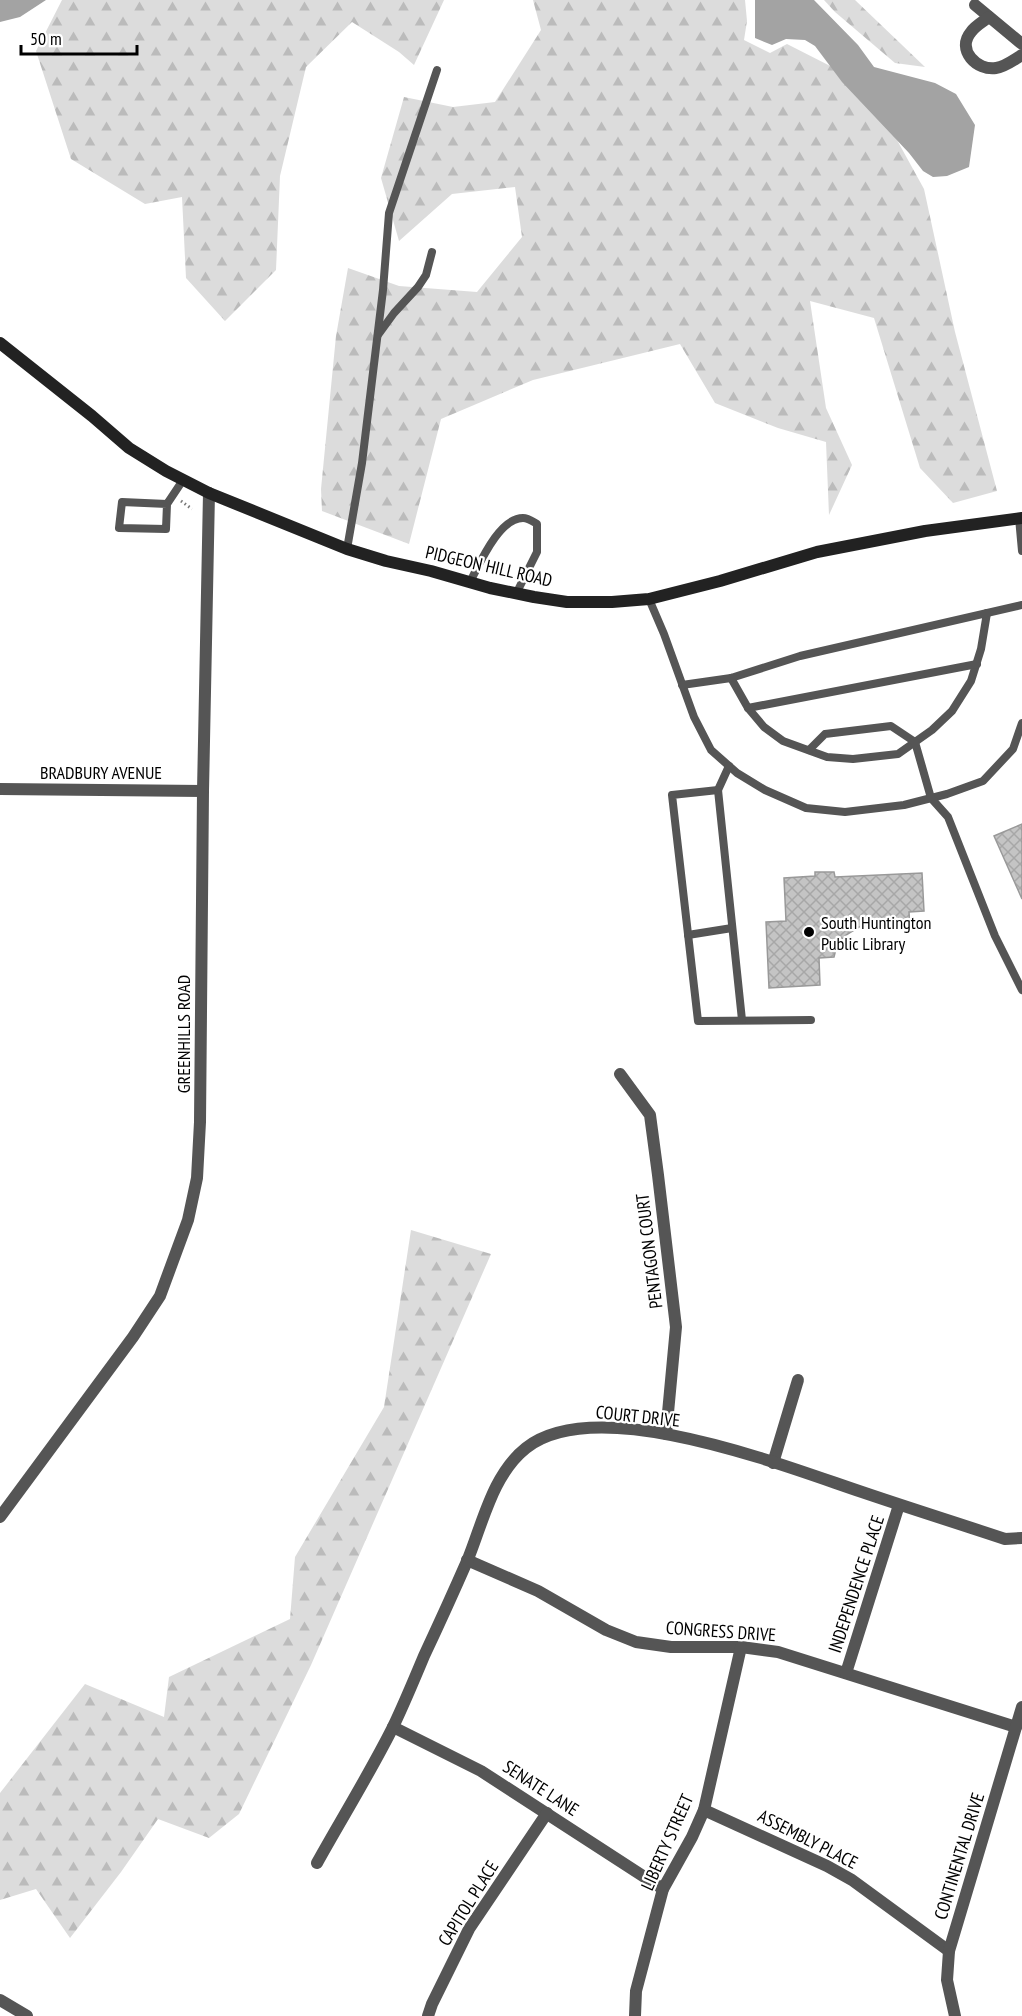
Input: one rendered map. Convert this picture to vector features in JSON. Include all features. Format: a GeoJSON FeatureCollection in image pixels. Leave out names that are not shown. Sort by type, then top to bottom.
{"type":"FeatureCollection","features":[{"type":"Feature","properties":{"kind":"street"},"geometry":{"type":"LineString","coordinates":[[975,5],[1022,44]]}},
{"type":"Feature","properties":{"kind":"street"},"geometry":{"type":"LineString","coordinates":[[989,17],[969,33],[966,46],[969,57],[975,65],[998,68],[1022,55]]}},
{"type":"Feature","properties":{"kind":"street","name":"PIDGEON HILL ROAD"},"geometry":{"type":"LineString","coordinates":[[0,343],[129,448],[166,471],[209,493],[347,549],[516,594],[567,602],[649,599],[818,552],[925,531],[1020,518]]}},
{"type":"Feature","properties":{"kind":"street","name":"GREENHILLS ROAD"},"geometry":{"type":"LineString","coordinates":[[0,1517],[133,1337],[160,1296],[188,1220],[196,1178],[200,1122],[202,791],[209,493]]}},
{"type":"Feature","properties":{"kind":"street","name":"BRADBURY AVENUE"},"geometry":{"type":"LineString","coordinates":[[0,789],[202,791]]}},
{"type":"Feature","properties":{"kind":"street","name":"PENTAGON COURT"},"geometry":{"type":"LineString","coordinates":[[620,1074],[650,1115],[658,1175],[676,1327],[666,1434]]}},
{"type":"Feature","properties":{"kind":"street"},"geometry":{"type":"LineString","coordinates":[[773,1462],[798,1380]]}},
{"type":"Feature","properties":{"kind":"street","name":"COURT DRIVE"},"geometry":{"type":"LineString","coordinates":[[317,1863],[393,1727],[507,1467],[526,1449],[548,1435],[580,1428],[620,1428],[666,1434],[773,1462],[1005,1539],[1022,1538]]}},
{"type":"Feature","properties":{"kind":"street","name":"INDEPENDENCE PLACE"},"geometry":{"type":"LineString","coordinates":[[846,1673],[899,1505]]}},
{"type":"Feature","properties":{"kind":"street","name":"CONGRESS DRIVE"},"geometry":{"type":"LineString","coordinates":[[467,1560],[538,1591],[606,1630],[636,1642],[671,1647],[741,1647],[778,1652],[1016,1727]]}},
{"type":"Feature","properties":{"kind":"street","name":"LIBERTY STREET"},"geometry":{"type":"LineString","coordinates":[[636,2016],[636,1991],[663,1889],[704,1810],[741,1647]]}},
{"type":"Feature","properties":{"kind":"street","name":"CONTINENTAL DRIVE"},"geometry":{"type":"LineString","coordinates":[[955,2016],[946,1980],[949,1950],[1022,1707]]}},
{"type":"Feature","properties":{"kind":"street","name":"SENATE LANE"},"geometry":{"type":"LineString","coordinates":[[393,1727],[481,1771],[663,1889]]}},
{"type":"Feature","properties":{"kind":"street","name":"ASSEMBLY PLACE"},"geometry":{"type":"LineString","coordinates":[[704,1810],[827,1866],[852,1880],[949,1950]]}},
{"type":"Feature","properties":{"kind":"street","name":"CAPITOL PLACE"},"geometry":{"type":"LineString","coordinates":[[428,2016],[469,1929],[547,1813]]}},
{"type":"Feature","properties":{"kind":"street"},"geometry":{"type":"LineString","coordinates":[[0,2000],[27,2016]]}},
{"type":"Feature","properties":{"kind":"lane"},"geometry":{"type":"LineString","coordinates":[[347,549],[362,463],[383,290],[389,213],[437,70]]}},
{"type":"Feature","properties":{"kind":"lane"},"geometry":{"type":"LineString","coordinates":[[376,338],[426,275],[432,252]]}},
{"type":"Feature","properties":{"kind":"lane"},"geometry":{"type":"LineString","coordinates":[[167,504],[122,502],[119,528],[166,529],[167,504],[183,480]]}},
{"type":"Feature","properties":{"kind":"lane"},"geometry":{"type":"LineString","coordinates":[[470,582],[496,535],[513,520],[526,518],[537,524],[537,552],[516,594]]}},
{"type":"Feature","properties":{"kind":"lane"},"geometry":{"type":"LineString","coordinates":[[1020,518],[1022,551]]}},
{"type":"Feature","properties":{"kind":"lane"},"geometry":{"type":"LineString","coordinates":[[649,599],[694,717],[711,750],[737,773],[765,790],[806,808],[845,812],[904,805],[983,781],[1013,749],[1022,723]]}},
{"type":"Feature","properties":{"kind":"lane"},"geometry":{"type":"LineString","coordinates":[[682,685],[731,678],[800,656],[1022,605]]}},
{"type":"Feature","properties":{"kind":"lane"},"geometry":{"type":"LineString","coordinates":[[731,678],[748,708],[764,727],[783,741],[827,757],[853,759],[898,754],[932,730],[952,711],[971,681],[981,649],[987,613]]}},
{"type":"Feature","properties":{"kind":"lane"},"geometry":{"type":"LineString","coordinates":[[748,708],[976,664]]}},
{"type":"Feature","properties":{"kind":"lane"},"geometry":{"type":"LineString","coordinates":[[809,750],[825,734],[891,726],[915,742],[931,798],[948,817],[995,936],[1022,990]]}},
{"type":"Feature","properties":{"kind":"lane"},"geometry":{"type":"LineString","coordinates":[[729,766],[718,790],[742,1020]]}},
{"type":"Feature","properties":{"kind":"lane"},"geometry":{"type":"LineString","coordinates":[[718,790],[672,795],[698,1020],[811,1020]]}},
{"type":"Feature","properties":{"kind":"lane"},"geometry":{"type":"LineString","coordinates":[[688,935],[732,928]]}},
{"type":"Feature","properties":{"kind":"green space"},"geometry":{"type":"Polygon","coordinates":[[[62,0],[444,0],[414,65],[399,52],[352,22],[306,67],[280,176],[276,270],[225,321],[186,278],[182,197],[145,204],[71,159],[36,51],[62,0]]]}},
{"type":"Feature","properties":{"kind":"green space"},"geometry":{"type":"Polygon","coordinates":[[[533,0],[745,0],[747,21],[744,40],[770,53],[787,44],[844,73],[897,140],[924,189],[955,332],[997,491],[953,503],[920,468],[874,318],[810,301],[826,408],[852,465],[829,515],[826,442],[778,428],[715,403],[680,344],[533,380],[441,419],[409,544],[322,511],[321,489],[336,336],[348,268],[399,286],[477,292],[522,237],[515,187],[452,194],[399,241],[381,178],[404,97],[453,107],[495,102],[541,30],[533,0]]]}},
{"type":"Feature","properties":{"kind":"green space"},"geometry":{"type":"Polygon","coordinates":[[[824,0],[855,0],[925,67],[895,63],[824,0]]]}},
{"type":"Feature","properties":{"kind":"green space"},"geometry":{"type":"Polygon","coordinates":[[[411,1230],[491,1254],[311,1665],[239,1814],[209,1838],[158,1819],[70,1938],[36,1889],[0,1900],[0,1793],[85,1684],[164,1717],[169,1677],[290,1619],[295,1557],[384,1407],[411,1230]]]}},
{"type":"Feature","properties":{"kind":"shaded area"},"geometry":{"type":"Polygon","coordinates":[[[0,0],[46,0],[20,17],[0,22],[0,0]]]}},
{"type":"Feature","properties":{"kind":"shaded area"},"geometry":{"type":"Polygon","coordinates":[[[755,0],[814,0],[858,45],[874,67],[935,83],[956,94],[975,125],[969,167],[947,176],[933,177],[923,171],[842,82],[815,46],[805,40],[786,39],[772,45],[755,38],[755,0]]]}},
{"type":"Feature","properties":{"kind":"building"},"geometry":{"type":"Polygon","coordinates":[[[1022,824],[1022,899],[994,836],[1022,824]]]}},
{"type":"Feature","properties":{"kind":"building","name":"South Huntington Public Library"},"geometry":{"type":"Polygon","coordinates":[[[815,872],[834,872],[835,877],[922,873],[924,911],[909,912],[910,928],[893,923],[876,923],[859,927],[846,935],[837,945],[834,957],[819,958],[820,985],[769,988],[766,922],[786,921],[784,878],[815,876],[815,872]]]}},
{"type":"Feature","properties":{"kind":"place","name":"South Huntington Public Library"},"geometry":{"type":"Point","coordinates":[809,932]}}]}
